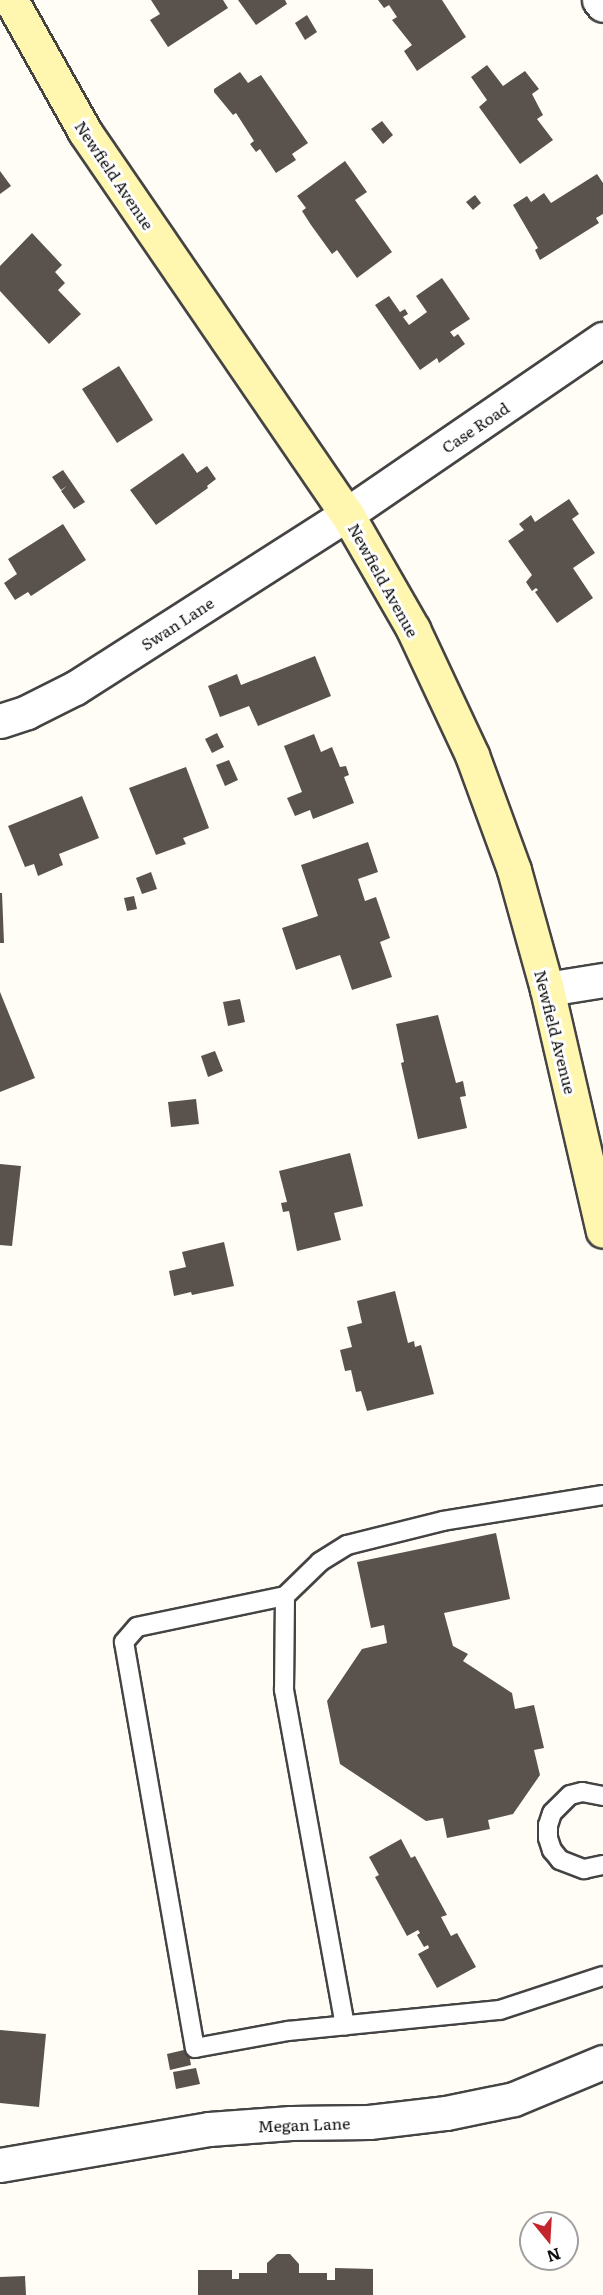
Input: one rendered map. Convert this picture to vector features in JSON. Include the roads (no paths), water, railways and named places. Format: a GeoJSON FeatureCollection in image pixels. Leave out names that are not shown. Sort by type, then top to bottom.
{"type":"FeatureCollection","features":[{"type":"Feature","properties":{"kind":"main road","name":"Newfield Avenue"},"geometry":{"type":"LineString","coordinates":[[11,0],[85,132],[347,514],[413,629],[472,755],[514,870],[547,989],[603,1231]]}},
{"type":"Feature","properties":{"kind":"street"},"geometry":{"type":"LineString","coordinates":[[599,0],[603,5]]}},
{"type":"Feature","properties":{"kind":"street","name":"Case Road"},"geometry":{"type":"LineString","coordinates":[[347,514],[603,339]]}},
{"type":"Feature","properties":{"kind":"street","name":"Swan Lane"},"geometry":{"type":"LineString","coordinates":[[0,721],[27,712],[75,688],[347,514]]}},
{"type":"Feature","properties":{"kind":"street"},"geometry":{"type":"LineString","coordinates":[[547,989],[603,980]]}},
{"type":"Feature","properties":{"kind":"street","name":"Megan Lane"},"geometry":{"type":"LineString","coordinates":[[0,2165],[209,2129],[291,2123],[369,2122],[446,2113],[514,2099],[603,2062]]}},
{"type":"Feature","properties":{"kind":"lane"},"geometry":{"type":"LineString","coordinates":[[603,1495],[443,1521],[347,1545],[320,1562],[285,1596],[136,1627],[124,1642],[195,2048],[288,2031],[500,2010],[603,1976]]}},
{"type":"Feature","properties":{"kind":"lane"},"geometry":{"type":"LineString","coordinates":[[285,1596],[284,1690],[345,2025]]}},
{"type":"Feature","properties":{"kind":"lane"},"geometry":{"type":"LineString","coordinates":[[603,1796],[582,1792],[570,1795],[552,1813],[548,1825],[550,1844],[560,1860],[584,1869],[603,1865]]}}]}
